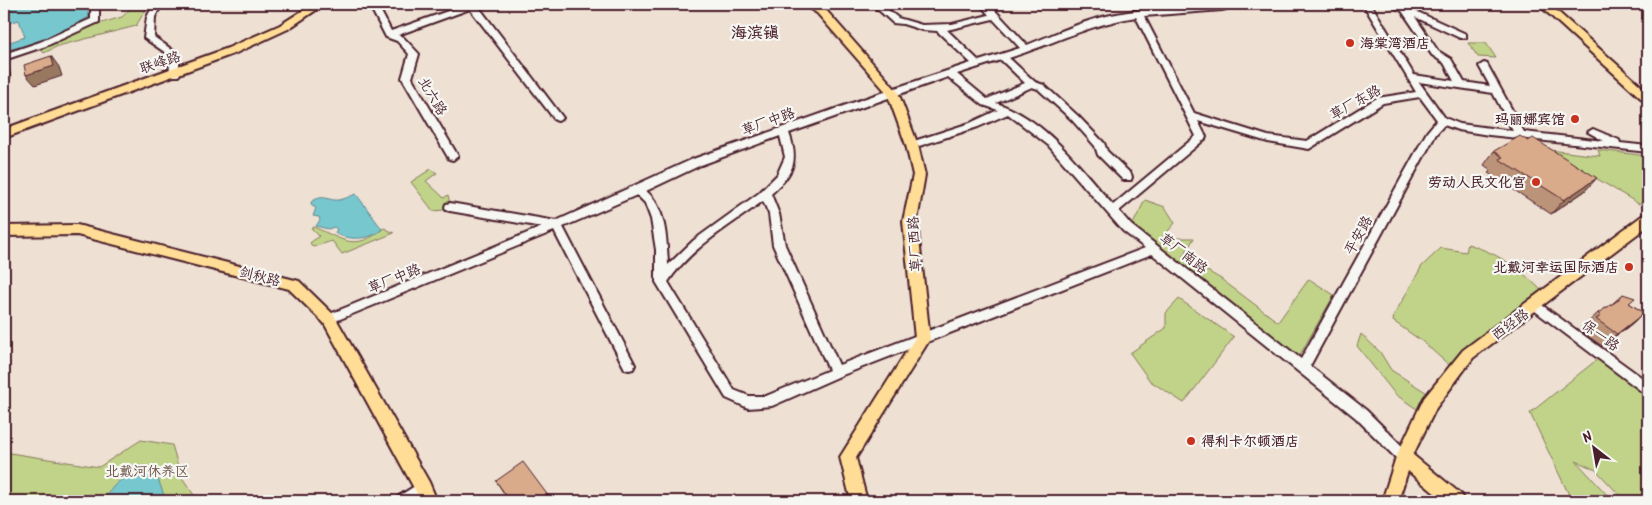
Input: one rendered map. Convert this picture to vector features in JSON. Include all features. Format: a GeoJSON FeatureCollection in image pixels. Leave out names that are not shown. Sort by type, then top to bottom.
{"type":"FeatureCollection","features":[{"type":"Feature","properties":{"kind":"main road","name":"联峰路"},"geometry":{"type":"LineString","coordinates":[[4,134],[42,118],[175,74],[257,41],[307,14],[320,4]]}},
{"type":"Feature","properties":{"kind":"main road","name":"草厂西路"},"geometry":{"type":"LineString","coordinates":[[808,4],[820,11],[892,92],[912,144],[919,175],[910,221],[923,339]]}},
{"type":"Feature","properties":{"kind":"main road"},"geometry":{"type":"LineString","coordinates":[[1543,4],[1648,98]]}},
{"type":"Feature","properties":{"kind":"main road","name":"西经路"},"geometry":{"type":"LineString","coordinates":[[1390,501],[1404,457],[1430,403],[1468,354],[1648,219]]}},
{"type":"Feature","properties":{"kind":"main road","name":"剑秋路"},"geometry":{"type":"LineString","coordinates":[[4,231],[77,230],[294,285],[329,319],[429,501]]}},
{"type":"Feature","properties":{"kind":"main road"},"geometry":{"type":"LineString","coordinates":[[860,501],[848,457],[923,339]]}},
{"type":"Feature","properties":{"kind":"main road"},"geometry":{"type":"LineString","coordinates":[[1404,457],[1456,501]]}},
{"type":"Feature","properties":{"kind":"street"},"geometry":{"type":"LineString","coordinates":[[4,57],[43,44],[96,20],[95,4]]}},
{"type":"Feature","properties":{"kind":"street"},"geometry":{"type":"LineString","coordinates":[[158,4],[151,17],[149,38],[156,41],[165,51],[173,54],[175,74]]}},
{"type":"Feature","properties":{"kind":"street","name":"北六路"},"geometry":{"type":"LineString","coordinates":[[373,4],[389,35],[400,39],[414,54],[407,78],[453,156]]}},
{"type":"Feature","properties":{"kind":"street"},"geometry":{"type":"LineString","coordinates":[[389,35],[474,4],[558,118]]}},
{"type":"Feature","properties":{"kind":"street"},"geometry":{"type":"LineString","coordinates":[[876,4],[896,21],[902,20],[922,28],[940,28],[991,9],[1026,49]]}},
{"type":"Feature","properties":{"kind":"street","name":"草厂中路"},"geometry":{"type":"LineString","coordinates":[[329,319],[557,225],[697,162],[892,92],[1026,49],[1111,18],[1140,14],[1159,7],[1222,7],[1233,4]]}},
{"type":"Feature","properties":{"kind":"street"},"geometry":{"type":"LineString","coordinates":[[1367,4],[1373,4]]}},
{"type":"Feature","properties":{"kind":"street"},"geometry":{"type":"LineString","coordinates":[[1367,4],[1421,94],[1442,120],[1458,127],[1521,136],[1646,149]]}},
{"type":"Feature","properties":{"kind":"street"},"geometry":{"type":"LineString","coordinates":[[1393,4],[1463,36]]}},
{"type":"Feature","properties":{"kind":"street"},"geometry":{"type":"LineString","coordinates":[[1404,8],[1435,53],[1448,61],[1461,85]]}},
{"type":"Feature","properties":{"kind":"street"},"geometry":{"type":"LineString","coordinates":[[1112,211],[1201,137],[1140,14]]}},
{"type":"Feature","properties":{"kind":"street"},"geometry":{"type":"LineString","coordinates":[[940,28],[977,64]]}},
{"type":"Feature","properties":{"kind":"street"},"geometry":{"type":"LineString","coordinates":[[1002,56],[1032,84],[1041,87],[1075,118],[1100,145],[1102,152],[1127,177]]}},
{"type":"Feature","properties":{"kind":"street"},"geometry":{"type":"LineString","coordinates":[[1484,66],[1521,136]]}},
{"type":"Feature","properties":{"kind":"street","name":"草厂南路"},"geometry":{"type":"LineString","coordinates":[[948,73],[986,103],[1008,110],[1020,118],[1052,144],[1128,228],[1361,414],[1404,457]]}},
{"type":"Feature","properties":{"kind":"street"},"geometry":{"type":"LineString","coordinates":[[1411,78],[1496,90]]}},
{"type":"Feature","properties":{"kind":"street"},"geometry":{"type":"LineString","coordinates":[[986,103],[1032,84]]}},
{"type":"Feature","properties":{"kind":"street","name":"草厂东路"},"geometry":{"type":"LineString","coordinates":[[1189,115],[1268,139],[1309,145],[1380,100],[1421,94]]}},
{"type":"Feature","properties":{"kind":"street"},"geometry":{"type":"LineString","coordinates":[[912,144],[974,125],[1008,110]]}},
{"type":"Feature","properties":{"kind":"street","name":"平安路"},"geometry":{"type":"LineString","coordinates":[[1303,367],[1432,132],[1442,120]]}},
{"type":"Feature","properties":{"kind":"street"},"geometry":{"type":"LineString","coordinates":[[662,282],[670,268],[722,224],[766,194],[782,174],[790,156],[783,130]]}},
{"type":"Feature","properties":{"kind":"street"},"geometry":{"type":"LineString","coordinates":[[1593,132],[1624,146]]}},
{"type":"Feature","properties":{"kind":"street"},"geometry":{"type":"LineString","coordinates":[[638,190],[650,201],[659,230],[662,282],[730,394],[748,402],[767,402],[836,372],[1154,249]]}},
{"type":"Feature","properties":{"kind":"street"},"geometry":{"type":"LineString","coordinates":[[766,194],[774,214],[779,245],[836,372]]}},
{"type":"Feature","properties":{"kind":"street"},"geometry":{"type":"LineString","coordinates":[[450,207],[557,225],[630,365]]}},
{"type":"Feature","properties":{"kind":"street","name":"保一路"},"geometry":{"type":"LineString","coordinates":[[1535,305],[1648,389]]}},
{"type":"Feature","properties":{"kind":"street"},"geometry":{"type":"LineString","coordinates":[[404,501],[423,487]]}},
{"type":"Feature","properties":{"kind":"green space"},"geometry":{"type":"Polygon","coordinates":[[[131,4],[149,4],[136,26],[58,46],[44,53],[39,48],[88,27],[122,17],[130,9],[131,4]]]}},
{"type":"Feature","properties":{"kind":"green space"},"geometry":{"type":"Polygon","coordinates":[[[1468,43],[1486,43],[1496,58],[1478,57],[1468,43]]]}},
{"type":"Feature","properties":{"kind":"green space"},"geometry":{"type":"Polygon","coordinates":[[[1549,150],[1600,156],[1598,150],[1648,156],[1648,198],[1639,204],[1549,150]]]}},
{"type":"Feature","properties":{"kind":"green space"},"geometry":{"type":"Polygon","coordinates":[[[431,169],[437,173],[426,181],[444,198],[448,195],[450,204],[444,210],[433,211],[411,182],[431,169]]]}},
{"type":"Feature","properties":{"kind":"green space"},"geometry":{"type":"Polygon","coordinates":[[[1145,200],[1165,207],[1175,223],[1162,238],[1194,238],[1183,257],[1221,279],[1278,322],[1309,279],[1334,295],[1298,358],[1139,232],[1133,224],[1145,200]]]}},
{"type":"Feature","properties":{"kind":"green space"},"geometry":{"type":"Polygon","coordinates":[[[314,227],[342,239],[357,242],[365,240],[384,228],[394,233],[342,254],[332,241],[313,247],[310,243],[319,236],[311,228],[314,227]]]}},
{"type":"Feature","properties":{"kind":"green space"},"geometry":{"type":"Polygon","coordinates":[[[1468,244],[1501,258],[1527,277],[1545,294],[1449,365],[1423,342],[1393,321],[1394,315],[1422,266],[1441,248],[1466,252],[1468,244]]]}},
{"type":"Feature","properties":{"kind":"green space"},"geometry":{"type":"Polygon","coordinates":[[[1179,299],[1234,337],[1184,403],[1150,381],[1130,353],[1166,328],[1166,313],[1179,299]]]}},
{"type":"Feature","properties":{"kind":"green space"},"geometry":{"type":"Polygon","coordinates":[[[1361,334],[1380,352],[1391,370],[1435,398],[1424,414],[1395,394],[1357,346],[1361,334]]]}},
{"type":"Feature","properties":{"kind":"green space"},"geometry":{"type":"Polygon","coordinates":[[[1599,358],[1648,395],[1648,501],[1625,501],[1596,470],[1576,461],[1609,497],[1571,499],[1530,413],[1599,358]]]}},
{"type":"Feature","properties":{"kind":"green space","name":"北戴河休养区"},"geometry":{"type":"Polygon","coordinates":[[[141,440],[172,445],[181,476],[198,501],[4,501],[4,446],[10,453],[99,467],[141,440]]]}},
{"type":"Feature","properties":{"kind":"water"},"geometry":{"type":"Polygon","coordinates":[[[4,4],[86,4],[89,17],[44,42],[6,50],[4,44],[25,37],[19,20],[4,24],[4,4]]]}},
{"type":"Feature","properties":{"kind":"water"},"geometry":{"type":"Polygon","coordinates":[[[356,194],[382,229],[378,233],[366,237],[353,238],[340,236],[335,233],[337,229],[334,227],[328,229],[316,226],[320,220],[319,217],[313,216],[316,208],[312,206],[311,202],[319,198],[339,200],[356,194]]]}},
{"type":"Feature","properties":{"kind":"water"},"geometry":{"type":"Polygon","coordinates":[[[138,465],[157,476],[166,501],[101,501],[115,485],[138,465]]]}},
{"type":"Feature","properties":{"kind":"building"},"geometry":{"type":"Polygon","coordinates":[[[51,56],[54,66],[26,75],[24,65],[51,56]]]}},
{"type":"Feature","properties":{"kind":"building"},"geometry":{"type":"Polygon","coordinates":[[[1520,136],[1528,141],[1533,138],[1597,178],[1564,200],[1499,159],[1503,157],[1494,151],[1520,136]]]}},
{"type":"Feature","properties":{"kind":"building"},"geometry":{"type":"Polygon","coordinates":[[[1623,294],[1635,298],[1629,303],[1644,313],[1617,334],[1596,319],[1601,316],[1598,313],[1617,301],[1623,294]]]}},
{"type":"Feature","properties":{"kind":"building"},"geometry":{"type":"Polygon","coordinates":[[[523,462],[552,501],[510,501],[496,481],[523,462]]]}},
{"type":"Feature","properties":{"kind":"place","name":"海棠湾酒店"},"geometry":{"type":"Point","coordinates":[1350,43]}},
{"type":"Feature","properties":{"kind":"place","name":"玛丽娜宾馆"},"geometry":{"type":"Point","coordinates":[1575,119]}},
{"type":"Feature","properties":{"kind":"place","name":"劳动人民文化宫"},"geometry":{"type":"Point","coordinates":[1536,182]}},
{"type":"Feature","properties":{"kind":"place","name":"北戴河幸运国际酒店"},"geometry":{"type":"Point","coordinates":[1629,267]}},
{"type":"Feature","properties":{"kind":"place","name":"得利卡尔顿酒店"},"geometry":{"type":"Point","coordinates":[1191,441]}},
{"type":"Feature","properties":{"kind":"district","name":"海滨镇"},"geometry":{"type":"Point","coordinates":[755,32]}}]}
